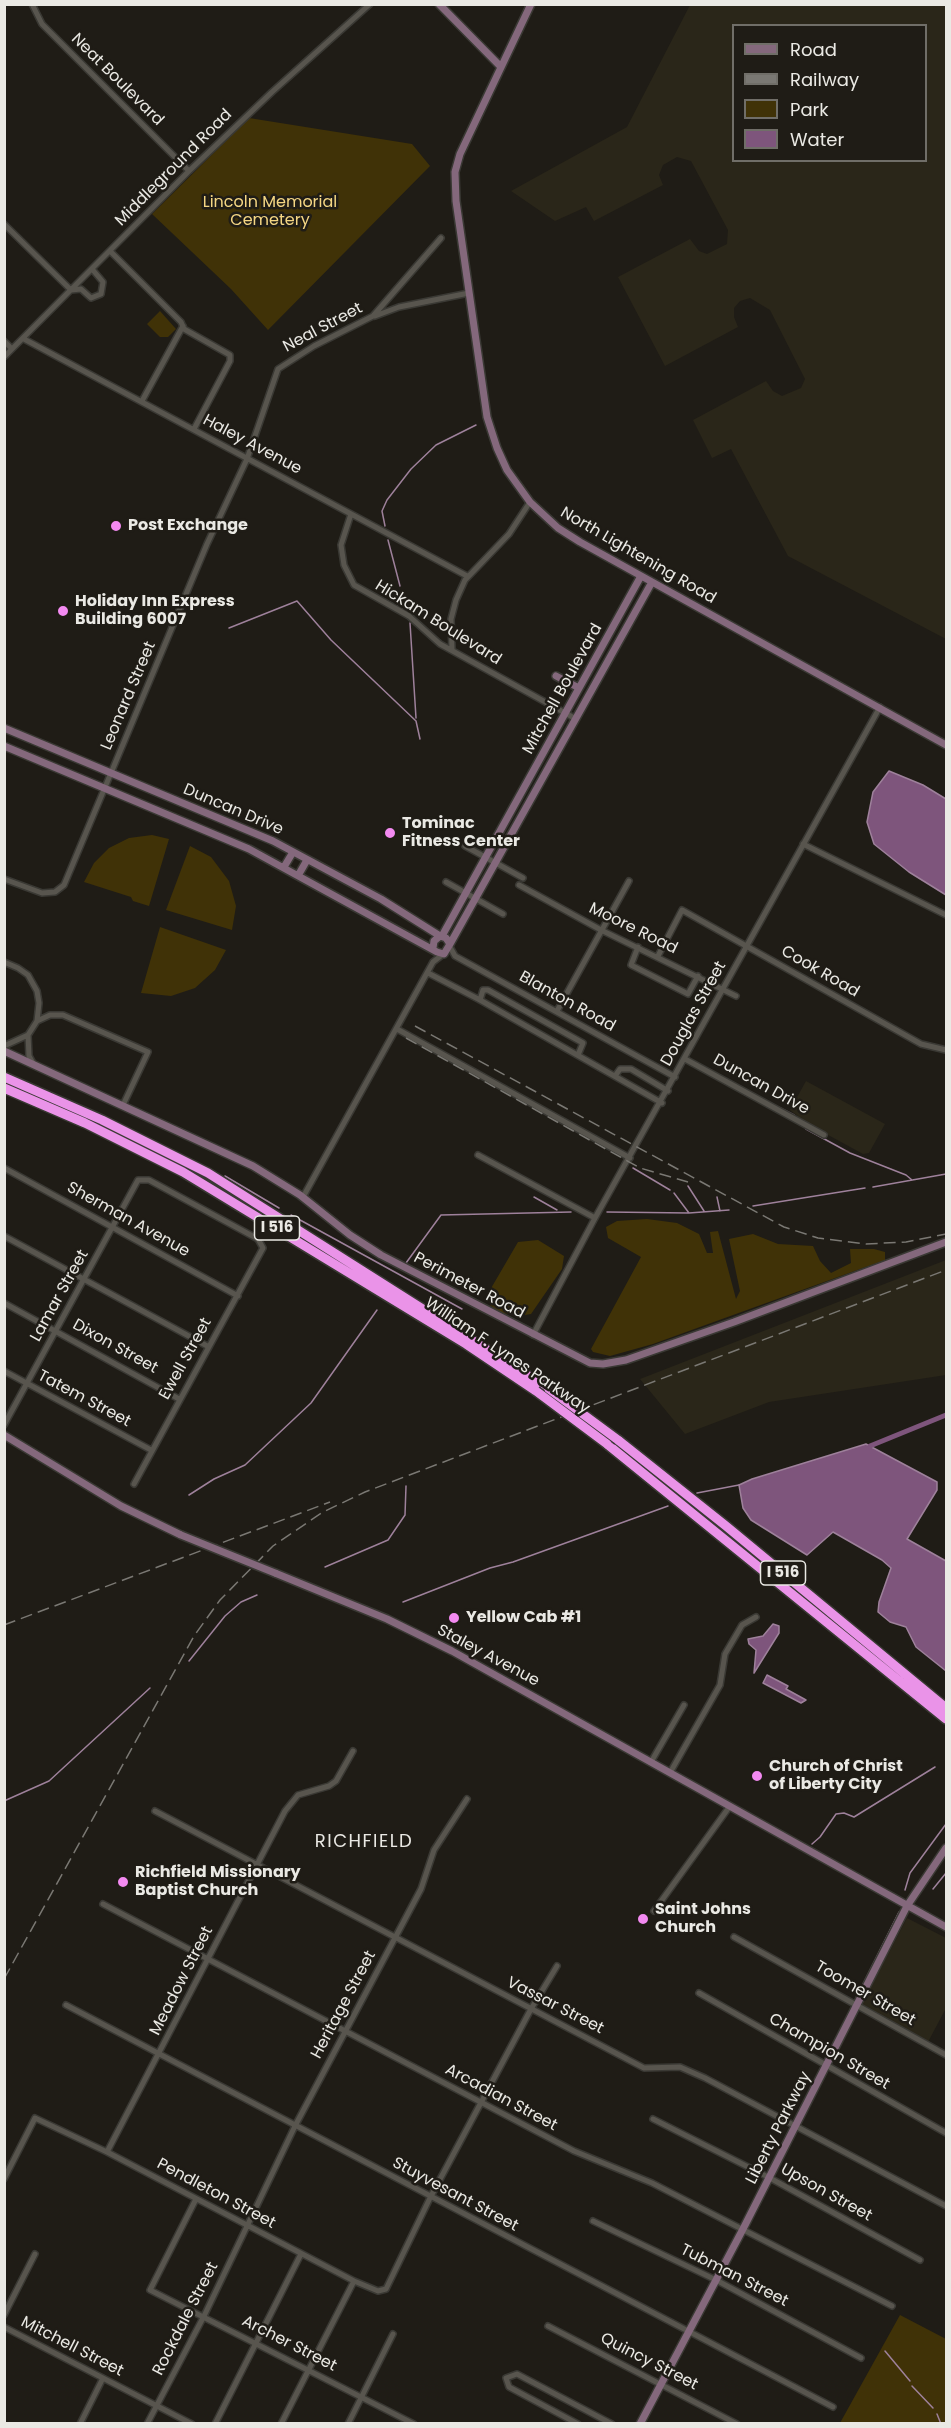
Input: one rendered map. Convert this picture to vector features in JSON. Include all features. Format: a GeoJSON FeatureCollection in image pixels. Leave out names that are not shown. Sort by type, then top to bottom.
{"type":"FeatureCollection","features":[{"type":"Feature","properties":{"kind":"highway","name":"William F. Lynes Parkway"},"geometry":{"type":"LineString","coordinates":[[4,1077],[113,1125],[208,1173],[549,1389],[618,1440],[946,1708]]}},
{"type":"Feature","properties":{"kind":"highway","name":"William F. Lynes Parkway"},"geometry":{"type":"LineString","coordinates":[[4,1088],[85,1123],[183,1172],[412,1311],[536,1391],[607,1444],[946,1719]]}},
{"type":"Feature","properties":{"kind":"street","name":"Neat Boulevard"},"geometry":{"type":"LineString","coordinates":[[32,4],[42,24],[189,171]]}},
{"type":"Feature","properties":{"kind":"street","name":"Middleground Road"},"geometry":{"type":"LineString","coordinates":[[4,357],[189,171],[370,4]]}},
{"type":"Feature","properties":{"kind":"street"},"geometry":{"type":"LineString","coordinates":[[439,4],[501,67]]}},
{"type":"Feature","properties":{"kind":"street","name":"North Lightening Road"},"geometry":{"type":"LineString","coordinates":[[531,4],[460,154],[455,172],[456,201],[490,431],[507,470],[530,502],[558,528],[946,745]]}},
{"type":"Feature","properties":{"kind":"street"},"geometry":{"type":"LineString","coordinates":[[4,224],[71,290],[81,289],[91,298],[101,294],[103,282],[92,269]]}},
{"type":"Feature","properties":{"kind":"street","name":"Neal Street"},"geometry":{"type":"LineString","coordinates":[[248,459],[278,369],[314,346],[373,316],[441,238]]}},
{"type":"Feature","properties":{"kind":"street"},"geometry":{"type":"LineString","coordinates":[[110,251],[183,326],[227,352],[231,358],[194,429]]}},
{"type":"Feature","properties":{"kind":"street"},"geometry":{"type":"LineString","coordinates":[[373,316],[469,293]]}},
{"type":"Feature","properties":{"kind":"street"},"geometry":{"type":"LineString","coordinates":[[142,402],[183,326]]}},
{"type":"Feature","properties":{"kind":"street","name":"Haley Avenue"},"geometry":{"type":"LineString","coordinates":[[24,339],[467,576]]}},
{"type":"Feature","properties":{"kind":"street"},"geometry":{"type":"LineString","coordinates":[[4,341],[12,349]]}},
{"type":"Feature","properties":{"kind":"street","name":"Leonard Street"},"geometry":{"type":"LineString","coordinates":[[4,879],[42,893],[62,889],[106,789],[207,544],[248,459]]}},
{"type":"Feature","properties":{"kind":"street"},"geometry":{"type":"LineString","coordinates":[[452,650],[451,619],[456,600],[467,576],[509,534],[530,502]]}},
{"type":"Feature","properties":{"kind":"street","name":"Hickam Boulevard"},"geometry":{"type":"LineString","coordinates":[[351,514],[341,545],[344,565],[354,585],[409,616],[440,644],[576,719]]}},
{"type":"Feature","properties":{"kind":"street","name":"Mitchell Boulevard"},"geometry":{"type":"LineString","coordinates":[[433,949],[434,941],[441,936],[466,894],[641,576]]}},
{"type":"Feature","properties":{"kind":"street","name":"Mitchell Boulevard"},"geometry":{"type":"LineString","coordinates":[[443,954],[496,864],[652,582]]}},
{"type":"Feature","properties":{"kind":"street"},"geometry":{"type":"LineString","coordinates":[[619,618],[629,624]]}},
{"type":"Feature","properties":{"kind":"street"},"geometry":{"type":"LineString","coordinates":[[556,676],[579,688]]}},
{"type":"Feature","properties":{"kind":"street","name":"Douglas Street"},"geometry":{"type":"LineString","coordinates":[[533,1335],[595,1218],[662,1103],[880,707]]}},
{"type":"Feature","properties":{"kind":"street","name":"Duncan Drive"},"geometry":{"type":"LineString","coordinates":[[4,728],[293,852],[429,927],[450,945]]}},
{"type":"Feature","properties":{"kind":"street","name":"Duncan Drive"},"geometry":{"type":"LineString","coordinates":[[4,746],[207,830],[298,874],[443,954]]}},
{"type":"Feature","properties":{"kind":"street"},"geometry":{"type":"LineString","coordinates":[[509,816],[519,821]]}},
{"type":"Feature","properties":{"kind":"street"},"geometry":{"type":"LineString","coordinates":[[803,844],[946,915]]}},
{"type":"Feature","properties":{"kind":"street"},"geometry":{"type":"LineString","coordinates":[[465,846],[523,878]]}},
{"type":"Feature","properties":{"kind":"street"},"geometry":{"type":"LineString","coordinates":[[284,867],[293,852]]}},
{"type":"Feature","properties":{"kind":"street"},"geometry":{"type":"LineString","coordinates":[[298,874],[308,860]]}},
{"type":"Feature","properties":{"kind":"street"},"geometry":{"type":"LineString","coordinates":[[557,1011],[629,881]]}},
{"type":"Feature","properties":{"kind":"street"},"geometry":{"type":"LineString","coordinates":[[446,882],[503,914]]}},
{"type":"Feature","properties":{"kind":"street","name":"Moore Road"},"geometry":{"type":"LineString","coordinates":[[519,885],[601,930],[736,996]]}},
{"type":"Feature","properties":{"kind":"street","name":"Cook Road"},"geometry":{"type":"LineString","coordinates":[[658,956],[682,910],[921,1044],[946,1050]]}},
{"type":"Feature","properties":{"kind":"street"},"geometry":{"type":"LineString","coordinates":[[429,927],[447,927]]}},
{"type":"Feature","properties":{"kind":"street"},"geometry":{"type":"LineString","coordinates":[[450,945],[455,956]]}},
{"type":"Feature","properties":{"kind":"street"},"geometry":{"type":"LineString","coordinates":[[638,947],[631,965],[688,994],[698,976]]}},
{"type":"Feature","properties":{"kind":"street"},"geometry":{"type":"LineString","coordinates":[[303,1197],[428,973],[433,962],[433,949]]}},
{"type":"Feature","properties":{"kind":"street"},"geometry":{"type":"LineString","coordinates":[[433,962],[443,954],[455,956]]}},
{"type":"Feature","properties":{"kind":"street","name":"Blanton Road"},"geometry":{"type":"LineString","coordinates":[[455,956],[675,1077]]}},
{"type":"Feature","properties":{"kind":"street"},"geometry":{"type":"LineString","coordinates":[[4,963],[18,968],[34,985],[39,1003],[37,1021],[28,1035],[4,1046]]}},
{"type":"Feature","properties":{"kind":"street"},"geometry":{"type":"LineString","coordinates":[[428,973],[662,1103]]}},
{"type":"Feature","properties":{"kind":"street"},"geometry":{"type":"LineString","coordinates":[[480,1000],[483,990],[488,990],[584,1043],[578,1055]]}},
{"type":"Feature","properties":{"kind":"street"},"geometry":{"type":"LineString","coordinates":[[37,1021],[50,1015],[63,1015],[148,1053],[123,1105]]}},
{"type":"Feature","properties":{"kind":"street"},"geometry":{"type":"LineString","coordinates":[[397,1029],[630,1158]]}},
{"type":"Feature","properties":{"kind":"street"},"geometry":{"type":"LineString","coordinates":[[28,1035],[28,1048],[34,1065]]}},
{"type":"Feature","properties":{"kind":"street","name":"Perimeter Road"},"geometry":{"type":"LineString","coordinates":[[4,1051],[253,1166],[303,1197],[365,1245],[590,1363],[612,1363],[734,1322],[946,1242]]}},
{"type":"Feature","properties":{"kind":"street","name":"Duncan Drive"},"geometry":{"type":"LineString","coordinates":[[685,1059],[824,1135]]}},
{"type":"Feature","properties":{"kind":"street"},"geometry":{"type":"LineString","coordinates":[[615,1076],[620,1069],[631,1069],[668,1091]]}},
{"type":"Feature","properties":{"kind":"street"},"geometry":{"type":"LineString","coordinates":[[478,1155],[595,1218]]}},
{"type":"Feature","properties":{"kind":"street","name":"Sherman Avenue"},"geometry":{"type":"LineString","coordinates":[[4,1168],[238,1296]]}},
{"type":"Feature","properties":{"kind":"street","name":"Lamar Street"},"geometry":{"type":"LineString","coordinates":[[4,1425],[138,1180],[148,1180],[162,1186],[258,1239],[263,1248]]}},
{"type":"Feature","properties":{"kind":"street"},"geometry":{"type":"LineString","coordinates":[[4,1236],[208,1347]]}},
{"type":"Feature","properties":{"kind":"street","name":"Ewell Street"},"geometry":{"type":"LineString","coordinates":[[134,1484],[263,1248]]}},
{"type":"Feature","properties":{"kind":"street","name":"Dixon Street"},"geometry":{"type":"LineString","coordinates":[[4,1303],[179,1399]]}},
{"type":"Feature","properties":{"kind":"street","name":"Tatem Street"},"geometry":{"type":"LineString","coordinates":[[4,1371],[151,1450]]}},
{"type":"Feature","properties":{"kind":"street","name":"Staley Avenue"},"geometry":{"type":"LineString","coordinates":[[4,1435],[121,1506],[181,1535],[387,1619],[452,1651],[946,1927]]}},
{"type":"Feature","properties":{"kind":"street"},"geometry":{"type":"LineString","coordinates":[[670,1771],[720,1685],[725,1654],[742,1624],[756,1617]]}},
{"type":"Feature","properties":{"kind":"street"},"geometry":{"type":"LineString","coordinates":[[651,1762],[684,1705]]}},
{"type":"Feature","properties":{"kind":"street","name":"Meadow Street"},"geometry":{"type":"LineString","coordinates":[[107,2152],[285,1811],[298,1795],[329,1786],[336,1781],[353,1751]]}},
{"type":"Feature","properties":{"kind":"street","name":"Heritage Street"},"geometry":{"type":"LineString","coordinates":[[247,2225],[295,2126],[421,1889],[434,1851],[467,1799]]}},
{"type":"Feature","properties":{"kind":"street"},"geometry":{"type":"LineString","coordinates":[[654,1911],[730,1806]]}},
{"type":"Feature","properties":{"kind":"street","name":"Vassar Street"},"geometry":{"type":"LineString","coordinates":[[155,1811],[644,2068],[680,2067],[946,2206]]}},
{"type":"Feature","properties":{"kind":"street","name":"Liberty Parkway"},"geometry":{"type":"LineString","coordinates":[[640,2424],[743,2229],[907,1906],[946,1848]]}},
{"type":"Feature","properties":{"kind":"street","name":"Arcadian Street"},"geometry":{"type":"LineString","coordinates":[[103,1904],[592,2160],[631,2174],[892,2306]]}},
{"type":"Feature","properties":{"kind":"street","name":"Toomer Street"},"geometry":{"type":"LineString","coordinates":[[734,1937],[946,2055]]}},
{"type":"Feature","properties":{"kind":"street"},"geometry":{"type":"LineString","coordinates":[[430,2198],[531,2008],[557,1966]]}},
{"type":"Feature","properties":{"kind":"street","name":"Champion Street"},"geometry":{"type":"LineString","coordinates":[[699,1993],[946,2133]]}},
{"type":"Feature","properties":{"kind":"street","name":"Stuyvesant Street"},"geometry":{"type":"LineString","coordinates":[[66,2006],[833,2407]]}},
{"type":"Feature","properties":{"kind":"street","name":"Pendleton Street"},"geometry":{"type":"LineString","coordinates":[[4,2179],[35,2118],[107,2152],[301,2254],[378,2291],[386,2289],[430,2198]]}},
{"type":"Feature","properties":{"kind":"street","name":"Upson Street"},"geometry":{"type":"LineString","coordinates":[[653,2119],[768,2177],[920,2260]]}},
{"type":"Feature","properties":{"kind":"street","name":"Archer Street"},"geometry":{"type":"LineString","coordinates":[[196,2199],[150,2290],[414,2424]]}},
{"type":"Feature","properties":{"kind":"street","name":"Tubman Street"},"geometry":{"type":"LineString","coordinates":[[593,2221],[716,2280],[861,2358]]}},
{"type":"Feature","properties":{"kind":"street","name":"Rockdale Street"},"geometry":{"type":"LineString","coordinates":[[147,2424],[204,2316],[247,2225]]}},
{"type":"Feature","properties":{"kind":"street"},"geometry":{"type":"LineString","coordinates":[[4,2315],[35,2254]]}},
{"type":"Feature","properties":{"kind":"street"},"geometry":{"type":"LineString","coordinates":[[214,2424],[301,2254]]}},
{"type":"Feature","properties":{"kind":"street"},"geometry":{"type":"LineString","coordinates":[[281,2424],[354,2281]]}},
{"type":"Feature","properties":{"kind":"street","name":"Quincy Street"},"geometry":{"type":"LineString","coordinates":[[548,2326],[737,2424]]}},
{"type":"Feature","properties":{"kind":"street","name":"Mitchell Street"},"geometry":{"type":"LineString","coordinates":[[4,2327],[192,2424]]}},
{"type":"Feature","properties":{"kind":"street"},"geometry":{"type":"LineString","coordinates":[[348,2424],[393,2334]]}},
{"type":"Feature","properties":{"kind":"street"},"geometry":{"type":"LineString","coordinates":[[578,2424],[509,2387],[506,2378],[517,2374],[612,2424]]}},
{"type":"Feature","properties":{"kind":"street"},"geometry":{"type":"LineString","coordinates":[[80,2424],[103,2378]]}},
{"type":"Feature","properties":{"kind":"shaded area"},"geometry":{"type":"Polygon","coordinates":[[[690,5],[946,5],[946,639],[788,556],[731,449],[712,458],[693,420],[766,381],[773,391],[782,396],[801,388],[805,379],[770,310],[750,298],[740,301],[734,308],[734,317],[738,327],[665,366],[618,277],[690,239],[699,251],[707,254],[727,244],[728,230],[691,161],[677,157],[663,165],[659,175],[663,185],[594,221],[586,207],[555,221],[511,191],[627,127],[690,5]]]}},
{"type":"Feature","properties":{"kind":"shaded area"},"geometry":{"type":"Polygon","coordinates":[[[806,1081],[885,1124],[869,1153],[863,1154],[808,1124],[790,1110],[806,1081]]]}},
{"type":"Feature","properties":{"kind":"shaded area"},"geometry":{"type":"Polygon","coordinates":[[[946,1260],[946,1375],[769,1402],[685,1434],[640,1379],[946,1260]]]}},
{"type":"Feature","properties":{"kind":"shaded area"},"geometry":{"type":"Polygon","coordinates":[[[907,1918],[946,1938],[946,2008],[928,2042],[862,2004],[907,1918]]]}},
{"type":"Feature","properties":{"kind":"green space","name":"Lincoln Memorial Cemetery"},"geometry":{"type":"Polygon","coordinates":[[[249,118],[412,144],[430,166],[268,330],[231,289],[152,214],[249,118]]]}},
{"type":"Feature","properties":{"kind":"green space"},"geometry":{"type":"Polygon","coordinates":[[[160,311],[176,329],[168,337],[160,337],[147,324],[160,311]]]}},
{"type":"Feature","properties":{"kind":"green space"},"geometry":{"type":"Polygon","coordinates":[[[152,835],[169,839],[149,906],[133,901],[131,897],[84,882],[94,863],[109,848],[129,838],[152,835]]]}},
{"type":"Feature","properties":{"kind":"green space"},"geometry":{"type":"Polygon","coordinates":[[[190,846],[211,857],[229,881],[236,906],[232,930],[166,910],[190,846]]]}},
{"type":"Feature","properties":{"kind":"green space"},"geometry":{"type":"Polygon","coordinates":[[[160,927],[226,950],[215,970],[195,988],[171,996],[141,993],[160,927]]]}},
{"type":"Feature","properties":{"kind":"green space"},"geometry":{"type":"Polygon","coordinates":[[[647,1219],[677,1223],[699,1234],[707,1253],[713,1253],[710,1232],[718,1231],[736,1299],[740,1291],[729,1239],[753,1234],[778,1244],[813,1246],[820,1261],[831,1273],[851,1263],[850,1249],[874,1249],[885,1252],[885,1260],[653,1344],[610,1356],[593,1352],[591,1349],[641,1257],[608,1238],[606,1227],[617,1221],[647,1219]]]}},
{"type":"Feature","properties":{"kind":"green space"},"geometry":{"type":"Polygon","coordinates":[[[538,1240],[564,1256],[562,1269],[531,1314],[519,1316],[499,1312],[490,1305],[490,1290],[518,1242],[538,1240]]]}},
{"type":"Feature","properties":{"kind":"green space"},"geometry":{"type":"Polygon","coordinates":[[[900,2315],[946,2339],[946,2423],[840,2423],[900,2315]]]}},
{"type":"Feature","properties":{"kind":"water"},"geometry":{"type":"Polygon","coordinates":[[[889,771],[923,785],[946,799],[946,895],[909,872],[874,844],[867,822],[873,792],[889,771]]]}},
{"type":"Feature","properties":{"kind":"water"},"geometry":{"type":"Polygon","coordinates":[[[866,1444],[937,1482],[937,1490],[907,1539],[946,1561],[946,1671],[916,1647],[906,1627],[890,1622],[878,1612],[879,1602],[891,1568],[882,1560],[833,1532],[807,1555],[751,1520],[743,1508],[739,1485],[866,1444]]]}},
{"type":"Feature","properties":{"kind":"water"},"geometry":{"type":"Polygon","coordinates":[[[773,1624],[779,1626],[779,1633],[754,1673],[756,1650],[749,1644],[748,1639],[763,1636],[773,1624]]]}},
{"type":"Feature","properties":{"kind":"water"},"geometry":{"type":"Polygon","coordinates":[[[767,1675],[788,1686],[786,1689],[806,1700],[801,1703],[763,1683],[767,1675]]]}},
{"type":"Feature","properties":{"kind":"waterway"},"geometry":{"type":"LineString","coordinates":[[385,526],[382,511],[387,500],[411,469],[436,445],[476,425]]}},
{"type":"Feature","properties":{"kind":"waterway"},"geometry":{"type":"LineString","coordinates":[[388,540],[400,586]]}},
{"type":"Feature","properties":{"kind":"waterway"},"geometry":{"type":"LineString","coordinates":[[229,628],[297,601],[331,640],[416,721],[420,739]]}},
{"type":"Feature","properties":{"kind":"waterway"},"geometry":{"type":"LineString","coordinates":[[410,623],[416,718]]}},
{"type":"Feature","properties":{"kind":"waterway"},"geometry":{"type":"LineString","coordinates":[[778,1107],[794,1115]]}},
{"type":"Feature","properties":{"kind":"waterway"},"geometry":{"type":"LineString","coordinates":[[806,1129],[850,1153],[906,1175],[912,1180]]}},
{"type":"Feature","properties":{"kind":"waterway"},"geometry":{"type":"LineString","coordinates":[[633,1168],[670,1190]]}},
{"type":"Feature","properties":{"kind":"waterway"},"geometry":{"type":"LineString","coordinates":[[873,1187],[946,1174]]}},
{"type":"Feature","properties":{"kind":"waterway"},"geometry":{"type":"LineString","coordinates":[[225,1176],[279,1208]]}},
{"type":"Feature","properties":{"kind":"waterway"},"geometry":{"type":"LineString","coordinates":[[688,1186],[704,1211]]}},
{"type":"Feature","properties":{"kind":"waterway"},"geometry":{"type":"LineString","coordinates":[[753,1206],[865,1188]]}},
{"type":"Feature","properties":{"kind":"waterway"},"geometry":{"type":"LineString","coordinates":[[674,1193],[689,1213]]}},
{"type":"Feature","properties":{"kind":"waterway"},"geometry":{"type":"LineString","coordinates":[[534,1197],[557,1210]]}},
{"type":"Feature","properties":{"kind":"waterway"},"geometry":{"type":"LineString","coordinates":[[717,1197],[720,1211]]}},
{"type":"Feature","properties":{"kind":"waterway"},"geometry":{"type":"LineString","coordinates":[[607,1212],[689,1213],[729,1210]]}},
{"type":"Feature","properties":{"kind":"waterway"},"geometry":{"type":"LineString","coordinates":[[406,1263],[441,1215],[571,1212]]}},
{"type":"Feature","properties":{"kind":"waterway"},"geometry":{"type":"LineString","coordinates":[[291,1215],[462,1309]]}},
{"type":"Feature","properties":{"kind":"waterway"},"geometry":{"type":"LineString","coordinates":[[189,1495],[214,1479],[245,1465],[311,1403],[377,1310]]}},
{"type":"Feature","properties":{"kind":"waterway"},"geometry":{"type":"LineString","coordinates":[[870,1446],[946,1415]]}},
{"type":"Feature","properties":{"kind":"waterway"},"geometry":{"type":"LineString","coordinates":[[697,1493],[739,1485]]}},
{"type":"Feature","properties":{"kind":"waterway"},"geometry":{"type":"LineString","coordinates":[[325,1567],[388,1540],[405,1515],[406,1486]]}},
{"type":"Feature","properties":{"kind":"waterway"},"geometry":{"type":"LineString","coordinates":[[403,1602],[490,1568],[513,1562],[668,1506]]}},
{"type":"Feature","properties":{"kind":"waterway"},"geometry":{"type":"LineString","coordinates":[[189,1661],[225,1616],[241,1602],[257,1595]]}},
{"type":"Feature","properties":{"kind":"waterway"},"geometry":{"type":"LineString","coordinates":[[4,1801],[49,1781],[150,1688]]}},
{"type":"Feature","properties":{"kind":"waterway"},"geometry":{"type":"LineString","coordinates":[[812,1844],[820,1837],[836,1814],[844,1813],[854,1817],[935,1767]]}},
{"type":"Feature","properties":{"kind":"waterway"},"geometry":{"type":"LineString","coordinates":[[905,1890],[910,1873],[946,1824]]}},
{"type":"Feature","properties":{"kind":"waterway"},"geometry":{"type":"LineString","coordinates":[[933,1889],[946,1873]]}},
{"type":"Feature","properties":{"kind":"waterway"},"geometry":{"type":"LineString","coordinates":[[861,1988],[899,1912]]}},
{"type":"Feature","properties":{"kind":"waterway"},"geometry":{"type":"LineString","coordinates":[[885,2351],[910,2381]]}},
{"type":"Feature","properties":{"kind":"waterway"},"geometry":{"type":"LineString","coordinates":[[912,2386],[933,2408]]}},
{"type":"Feature","properties":{"kind":"waterway"},"geometry":{"type":"LineString","coordinates":[[937,2414],[941,2424]]}},
{"type":"Feature","properties":{"kind":"railway"},"geometry":{"type":"LineString","coordinates":[[415,1026],[784,1227],[818,1238],[866,1244],[906,1242],[946,1234]]}},
{"type":"Feature","properties":{"kind":"railway"},"geometry":{"type":"LineString","coordinates":[[406,1038],[640,1168],[688,1182]]}},
{"type":"Feature","properties":{"kind":"railway"},"geometry":{"type":"LineString","coordinates":[[4,1979],[194,1636],[220,1600],[273,1546],[323,1512],[365,1492],[946,1270]]}},
{"type":"Feature","properties":{"kind":"railway"},"geometry":{"type":"LineString","coordinates":[[4,1625],[330,1502]]}},
{"type":"Feature","properties":{"kind":"place","name":"Post Exchange"},"geometry":{"type":"Point","coordinates":[116,526]}},
{"type":"Feature","properties":{"kind":"place","name":"Holiday Inn Express Building 6007"},"geometry":{"type":"Point","coordinates":[63,611]}},
{"type":"Feature","properties":{"kind":"place","name":"Tominac Fitness Center"},"geometry":{"type":"Point","coordinates":[390,833]}},
{"type":"Feature","properties":{"kind":"place","name":"Yellow Cab #1"},"geometry":{"type":"Point","coordinates":[454,1618]}},
{"type":"Feature","properties":{"kind":"place","name":"Church of Christ of Liberty City"},"geometry":{"type":"Point","coordinates":[757,1776]}},
{"type":"Feature","properties":{"kind":"place","name":"Richfield Missionary Baptist Church"},"geometry":{"type":"Point","coordinates":[123,1882]}},
{"type":"Feature","properties":{"kind":"place","name":"Saint Johns Church"},"geometry":{"type":"Point","coordinates":[643,1919]}},
{"type":"Feature","properties":{"kind":"district","name":"RICHFIELD"},"geometry":{"type":"Point","coordinates":[364,1842]}}]}
